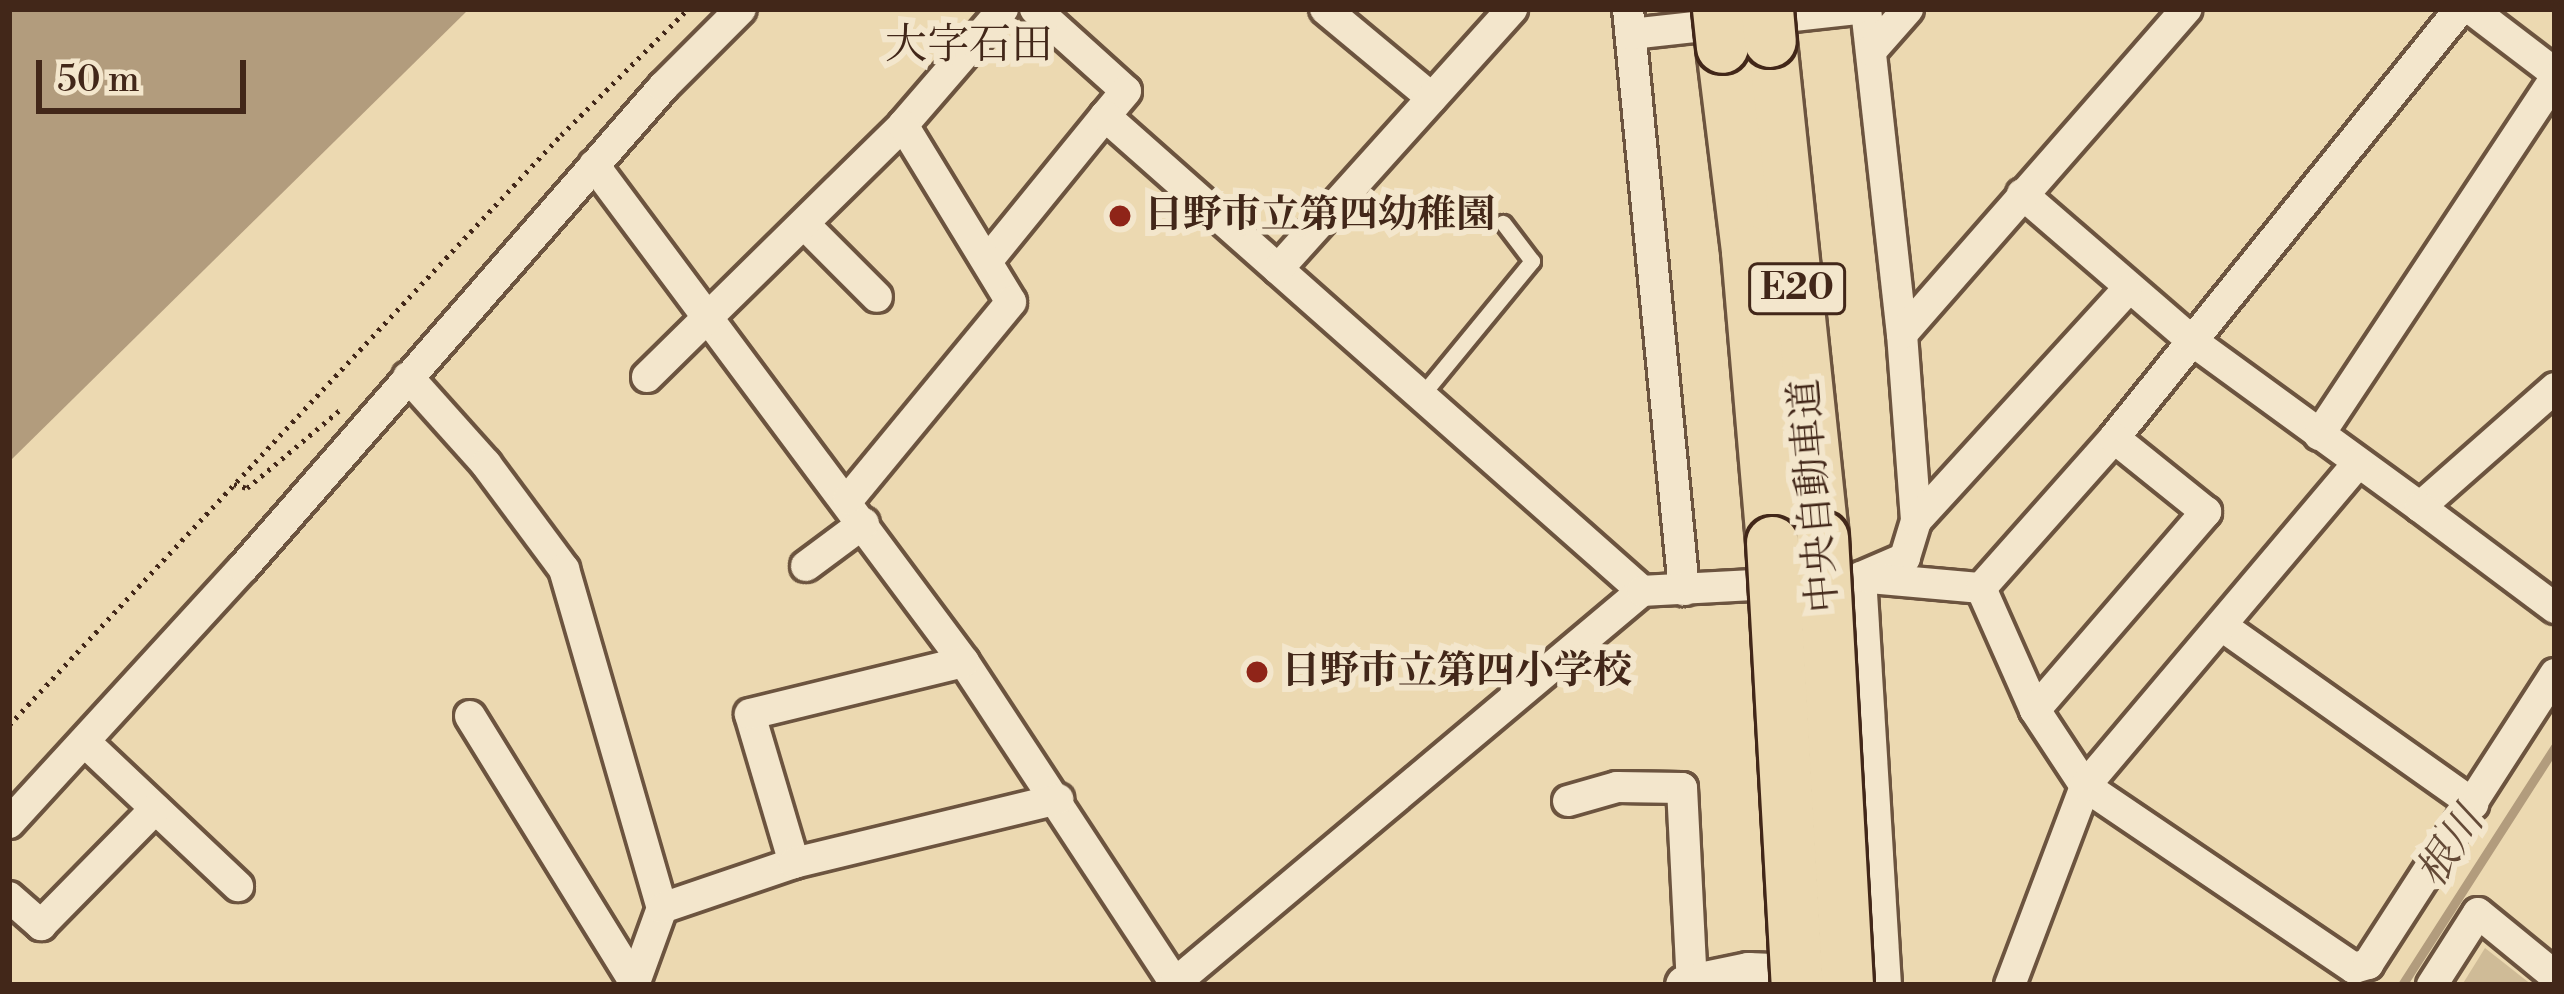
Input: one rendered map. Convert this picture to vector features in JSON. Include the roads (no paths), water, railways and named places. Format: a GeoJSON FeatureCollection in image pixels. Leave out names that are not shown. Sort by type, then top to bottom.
{"type":"FeatureCollection","features":[{"type":"Feature","properties":{"kind":"highway","name":"中央自動車道"},"geometry":{"type":"LineString","coordinates":[[1744,27],[1847,985]]}},
{"type":"Feature","properties":{"kind":"highway","name":"中央自動車道"},"geometry":{"type":"LineString","coordinates":[[1765,981],[1797,540]]}},
{"type":"Feature","properties":{"kind":"main road"},"geometry":{"type":"LineString","coordinates":[[1689,984],[1817,974],[1871,985]]}},
{"type":"Feature","properties":{"kind":"street"},"geometry":{"type":"LineString","coordinates":[[9,823],[86,743],[595,165],[742,9]]}},
{"type":"Feature","properties":{"kind":"street"},"geometry":{"type":"LineString","coordinates":[[647,377],[903,124],[1003,9]]}},
{"type":"Feature","properties":{"kind":"street"},"geometry":{"type":"LineString","coordinates":[[988,260],[1126,91],[1035,9]]}},
{"type":"Feature","properties":{"kind":"street"},"geometry":{"type":"LineString","coordinates":[[1325,9],[1432,98]]}},
{"type":"Feature","properties":{"kind":"street"},"geometry":{"type":"LineString","coordinates":[[1278,269],[1512,9]]}},
{"type":"Feature","properties":{"kind":"street"},"geometry":{"type":"LineString","coordinates":[[1684,590],[1629,22],[1857,9]]}},
{"type":"Feature","properties":{"kind":"street"},"geometry":{"type":"LineString","coordinates":[[1861,578],[1905,558],[1916,521],[1902,334],[1866,9]]}},
{"type":"Feature","properties":{"kind":"street"},"geometry":{"type":"LineString","coordinates":[[1871,51],[1908,9]]}},
{"type":"Feature","properties":{"kind":"street"},"geometry":{"type":"LineString","coordinates":[[1902,334],[2187,9]]}},
{"type":"Feature","properties":{"kind":"street"},"geometry":{"type":"LineString","coordinates":[[1981,588],[2114,438],[2459,9]]}},
{"type":"Feature","properties":{"kind":"street"},"geometry":{"type":"LineString","coordinates":[[2319,435],[2555,75],[2471,9]]}},
{"type":"Feature","properties":{"kind":"street"},"geometry":{"type":"LineString","coordinates":[[1105,116],[1642,590]]}},
{"type":"Feature","properties":{"kind":"street"},"geometry":{"type":"LineString","coordinates":[[806,566],[856,512],[1011,302],[903,124]]}},
{"type":"Feature","properties":{"kind":"street"},"geometry":{"type":"LineString","coordinates":[[595,165],[964,662],[1175,984],[1642,590],[1861,578],[1981,588]]}},
{"type":"Feature","properties":{"kind":"street"},"geometry":{"type":"LineString","coordinates":[[2023,194],[2127,290],[2191,340],[2555,608]]}},
{"type":"Feature","properties":{"kind":"street"},"geometry":{"type":"LineString","coordinates":[[804,224],[877,297]]}},
{"type":"Feature","properties":{"kind":"street"},"geometry":{"type":"LineString","coordinates":[[1916,521],[2127,290]]}},
{"type":"Feature","properties":{"kind":"street"},"geometry":{"type":"LineString","coordinates":[[408,377],[486,464],[564,569],[662,908],[634,983]]}},
{"type":"Feature","properties":{"kind":"street"},"geometry":{"type":"LineString","coordinates":[[2420,507],[2555,388]]}},
{"type":"Feature","properties":{"kind":"street"},"geometry":{"type":"LineString","coordinates":[[2035,710],[2206,512],[2114,438]]}},
{"type":"Feature","properties":{"kind":"street"},"geometry":{"type":"LineString","coordinates":[[2010,985],[2085,786],[2357,464]]}},
{"type":"Feature","properties":{"kind":"street"},"geometry":{"type":"LineString","coordinates":[[1861,578],[1886,985]]}},
{"type":"Feature","properties":{"kind":"street"},"geometry":{"type":"LineString","coordinates":[[1981,588],[2035,710],[2085,786],[2354,968],[2368,964],[2555,674]]}},
{"type":"Feature","properties":{"kind":"street"},"geometry":{"type":"LineString","coordinates":[[2222,626],[2473,804]]}},
{"type":"Feature","properties":{"kind":"street"},"geometry":{"type":"LineString","coordinates":[[794,863],[750,714],[964,662]]}},
{"type":"Feature","properties":{"kind":"street"},"geometry":{"type":"LineString","coordinates":[[470,716],[634,983]]}},
{"type":"Feature","properties":{"kind":"street"},"geometry":{"type":"LineString","coordinates":[[86,743],[238,886]]}},
{"type":"Feature","properties":{"kind":"street"},"geometry":{"type":"LineString","coordinates":[[1568,801],[1617,787],[1682,788],[1689,984]]}},
{"type":"Feature","properties":{"kind":"street"},"geometry":{"type":"LineString","coordinates":[[662,908],[794,863],[1058,800]]}},
{"type":"Feature","properties":{"kind":"street"},"geometry":{"type":"LineString","coordinates":[[9,897],[40,925],[155,809]]}},
{"type":"Feature","properties":{"kind":"street"},"geometry":{"type":"LineString","coordinates":[[2432,985],[2478,913],[2555,976]]}},
{"type":"Feature","properties":{"kind":"lane"},"geometry":{"type":"LineString","coordinates":[[1421,396],[1532,261],[1503,223]]}},
{"type":"Feature","properties":{"kind":"waterway","name":"根川"},"geometry":{"type":"LineString","coordinates":[[2402,985],[2555,747]]}},
{"type":"Feature","properties":{"kind":"place","name":"日野市立第四幼稚園"},"geometry":{"type":"Point","coordinates":[1120,216]}},
{"type":"Feature","properties":{"kind":"place","name":"日野市立第四小学校"},"geometry":{"type":"Point","coordinates":[1257,672]}},
{"type":"Feature","properties":{"kind":"district","name":"大字石田"},"geometry":{"type":"Point","coordinates":[969,46]}}]}
